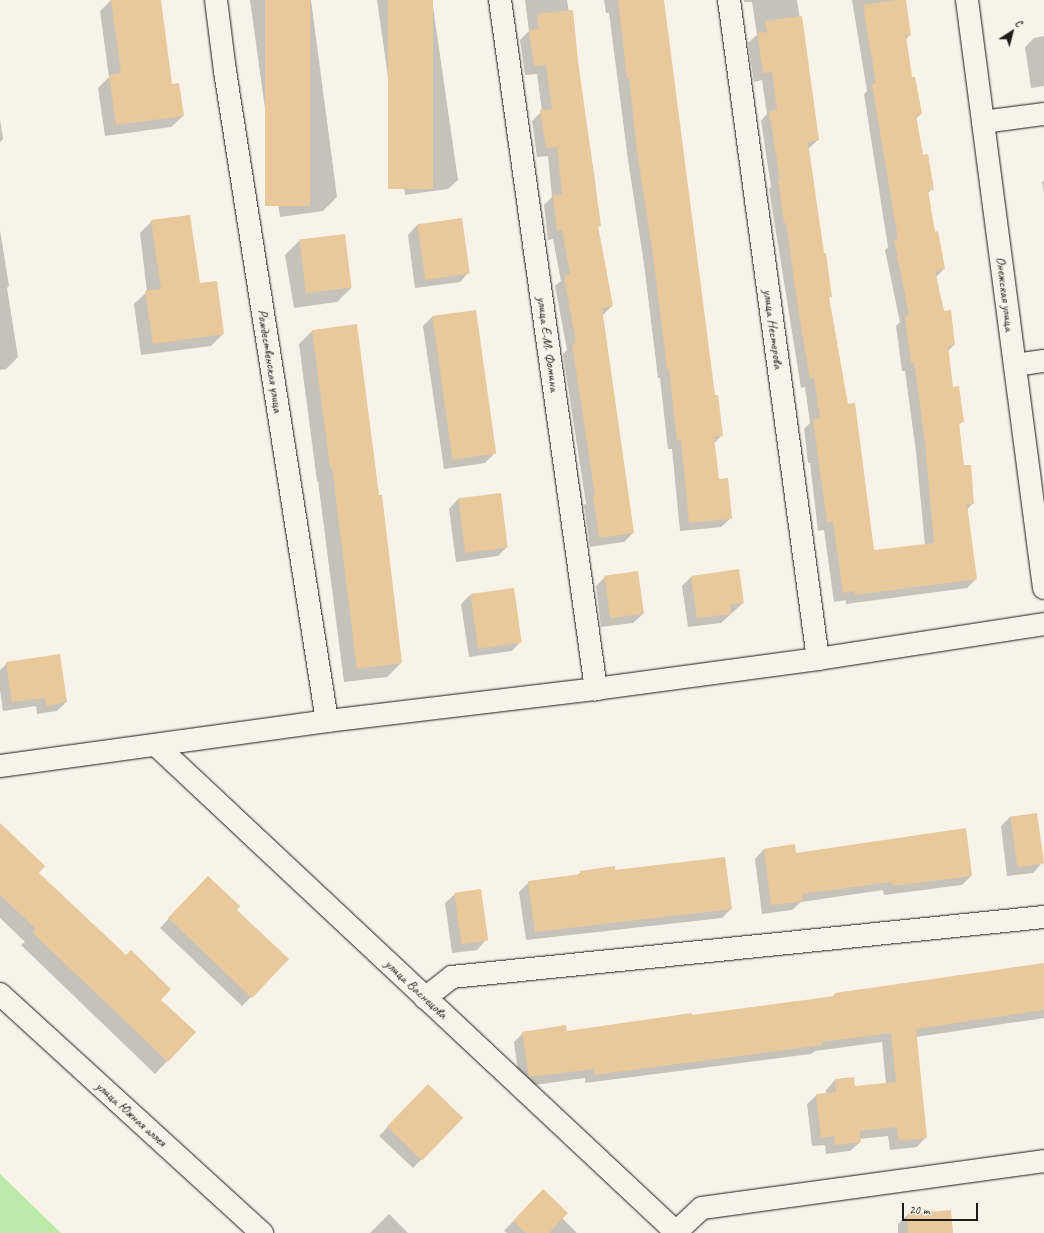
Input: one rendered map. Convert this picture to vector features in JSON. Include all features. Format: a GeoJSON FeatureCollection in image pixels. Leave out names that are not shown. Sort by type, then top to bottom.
{"type":"FeatureCollection","features":[{"type":"Feature","properties":{"kind":"street","name":"Рождественская улица"},"geometry":{"type":"LineString","coordinates":[[216,0],[225,71],[327,721]]}},
{"type":"Feature","properties":{"kind":"street","name":"улица Е.М. Фомина"},"geometry":{"type":"LineString","coordinates":[[500,0],[596,689]]}},
{"type":"Feature","properties":{"kind":"street","name":"улица Нестерова"},"geometry":{"type":"LineString","coordinates":[[729,0],[818,659]]}},
{"type":"Feature","properties":{"kind":"street","name":"Онежская улица"},"geometry":{"type":"LineString","coordinates":[[967,0],[1044,588]]}},
{"type":"Feature","properties":{"kind":"street"},"geometry":{"type":"LineString","coordinates":[[983,122],[1044,114]]}},
{"type":"Feature","properties":{"kind":"street"},"geometry":{"type":"LineString","coordinates":[[1015,366],[1044,361]]}},
{"type":"Feature","properties":{"kind":"street"},"geometry":{"type":"LineString","coordinates":[[0,766],[327,721],[596,689],[818,659],[1044,624]]}},
{"type":"Feature","properties":{"kind":"street","name":"улица Васнецова"},"geometry":{"type":"LineString","coordinates":[[156,745],[676,1232]]}},
{"type":"Feature","properties":{"kind":"street"},"geometry":{"type":"LineString","coordinates":[[425,998],[452,977],[1044,917]]}},
{"type":"Feature","properties":{"kind":"street","name":"улица Южная аллея"},"geometry":{"type":"LineString","coordinates":[[0,994],[262,1233]]}},
{"type":"Feature","properties":{"kind":"street"},"geometry":{"type":"LineString","coordinates":[[676,1232],[702,1208],[1044,1161]]}},
{"type":"Feature","properties":{"kind":"green space"},"geometry":{"type":"Polygon","coordinates":[[[0,1174],[61,1233],[0,1233],[0,1174]]]}},
{"type":"Feature","properties":{"kind":"building"},"geometry":{"type":"Polygon","coordinates":[[[111,0],[161,0],[172,84],[179,83],[184,116],[116,125],[109,75],[121,73],[111,0]]]}},
{"type":"Feature","properties":{"kind":"building"},"geometry":{"type":"Polygon","coordinates":[[[265,0],[310,0],[310,206],[265,206],[265,0]]]}},
{"type":"Feature","properties":{"kind":"building"},"geometry":{"type":"Polygon","coordinates":[[[388,0],[433,0],[433,189],[388,189],[388,0]]]}},
{"type":"Feature","properties":{"kind":"building"},"geometry":{"type":"Polygon","coordinates":[[[618,0],[664,0],[715,395],[718,395],[723,436],[714,437],[719,479],[728,478],[732,519],[689,523],[681,440],[677,441],[669,369],[667,369],[653,255],[637,151],[629,78],[627,78],[618,0]]]}},
{"type":"Feature","properties":{"kind":"building"},"geometry":{"type":"Polygon","coordinates":[[[906,0],[911,35],[906,36],[912,77],[915,77],[922,114],[916,115],[923,155],[928,154],[934,190],[928,190],[935,232],[938,231],[945,269],[935,271],[944,311],[951,310],[955,345],[948,346],[953,387],[959,386],[964,422],[959,423],[964,465],[971,465],[974,504],[967,504],[977,579],[855,595],[855,591],[843,593],[833,521],[827,522],[813,419],[820,418],[814,378],[810,379],[799,315],[786,223],[784,223],[778,179],[780,179],[769,111],[777,110],[772,72],[763,73],[757,33],[767,32],[765,21],[802,16],[819,140],[808,142],[832,297],[829,297],[848,404],[855,403],[874,550],[934,543],[925,442],[914,362],[911,363],[905,316],[909,315],[894,240],[898,239],[872,84],[876,83],[863,5],[906,0]]]}},
{"type":"Feature","properties":{"kind":"building"},"geometry":{"type":"Polygon","coordinates":[[[573,10],[578,61],[601,226],[598,226],[613,306],[602,308],[634,533],[599,538],[593,495],[595,495],[572,344],[576,343],[564,276],[570,274],[562,230],[557,231],[553,195],[562,194],[557,147],[546,148],[540,110],[552,109],[546,65],[534,66],[529,30],[539,29],[537,14],[573,10]]]}},
{"type":"Feature","properties":{"kind":"building"},"geometry":{"type":"Polygon","coordinates":[[[190,215],[200,283],[217,281],[224,334],[153,344],[145,291],[161,289],[151,220],[190,215]]]}},
{"type":"Feature","properties":{"kind":"building"},"geometry":{"type":"Polygon","coordinates":[[[462,218],[470,273],[425,280],[417,224],[462,218]]]}},
{"type":"Feature","properties":{"kind":"building"},"geometry":{"type":"Polygon","coordinates":[[[345,234],[352,288],[306,293],[299,240],[345,234]]]}},
{"type":"Feature","properties":{"kind":"building"},"geometry":{"type":"Polygon","coordinates":[[[476,310],[496,454],[453,460],[432,316],[476,310]]]}},
{"type":"Feature","properties":{"kind":"building"},"geometry":{"type":"Polygon","coordinates":[[[357,324],[379,495],[382,495],[402,663],[357,669],[332,467],[330,467],[312,330],[357,324]]]}},
{"type":"Feature","properties":{"kind":"building"},"geometry":{"type":"Polygon","coordinates":[[[501,493],[508,548],[465,553],[458,498],[501,493]]]}},
{"type":"Feature","properties":{"kind":"building"},"geometry":{"type":"Polygon","coordinates":[[[739,569],[744,603],[730,605],[731,614],[697,618],[691,576],[739,569]]]}},
{"type":"Feature","properties":{"kind":"building"},"geometry":{"type":"Polygon","coordinates":[[[638,571],[644,614],[610,618],[604,576],[638,571]]]}},
{"type":"Feature","properties":{"kind":"building"},"geometry":{"type":"Polygon","coordinates":[[[514,588],[522,642],[478,649],[470,594],[514,588]]]}},
{"type":"Feature","properties":{"kind":"building"},"geometry":{"type":"Polygon","coordinates":[[[60,654],[67,702],[46,706],[45,698],[12,702],[6,662],[60,654]]]}},
{"type":"Feature","properties":{"kind":"building"},"geometry":{"type":"Polygon","coordinates":[[[1037,813],[1044,864],[1017,867],[1010,817],[1037,813]]]}},
{"type":"Feature","properties":{"kind":"building"},"geometry":{"type":"Polygon","coordinates":[[[0,823],[45,866],[39,873],[126,955],[131,950],[171,989],[161,1000],[196,1032],[168,1062],[33,933],[36,929],[0,895],[0,823]]]}},
{"type":"Feature","properties":{"kind":"building"},"geometry":{"type":"Polygon","coordinates":[[[966,828],[972,876],[893,886],[892,882],[802,894],[803,901],[771,905],[764,849],[795,844],[796,853],[966,828]]]}},
{"type":"Feature","properties":{"kind":"building"},"geometry":{"type":"Polygon","coordinates":[[[725,857],[732,909],[535,932],[528,881],[581,874],[580,871],[615,866],[615,870],[725,857]]]}},
{"type":"Feature","properties":{"kind":"building"},"geometry":{"type":"Polygon","coordinates":[[[208,876],[240,906],[237,910],[289,959],[252,998],[168,918],[208,876]]]}},
{"type":"Feature","properties":{"kind":"building"},"geometry":{"type":"Polygon","coordinates":[[[481,889],[488,940],[461,944],[454,893],[481,889]]]}},
{"type":"Feature","properties":{"kind":"building"},"geometry":{"type":"Polygon","coordinates":[[[1044,963],[1044,1010],[916,1029],[927,1138],[899,1141],[897,1127],[860,1131],[861,1142],[835,1145],[834,1136],[821,1138],[816,1094],[836,1092],[835,1079],[854,1077],[855,1086],[896,1082],[891,1033],[821,1042],[822,1045],[594,1075],[594,1069],[529,1077],[522,1032],[566,1025],[567,1031],[692,1013],[692,1015],[835,996],[835,993],[1044,963]]]}},
{"type":"Feature","properties":{"kind":"building"},"geometry":{"type":"Polygon","coordinates":[[[428,1084],[463,1118],[422,1160],[387,1126],[428,1084]]]}},
{"type":"Feature","properties":{"kind":"building"},"geometry":{"type":"Polygon","coordinates":[[[543,1189],[568,1213],[549,1233],[526,1233],[513,1221],[543,1189]]]}},
{"type":"Feature","properties":{"kind":"building"},"geometry":{"type":"Polygon","coordinates":[[[951,1210],[953,1233],[908,1233],[907,1214],[951,1210]]]}}]}
